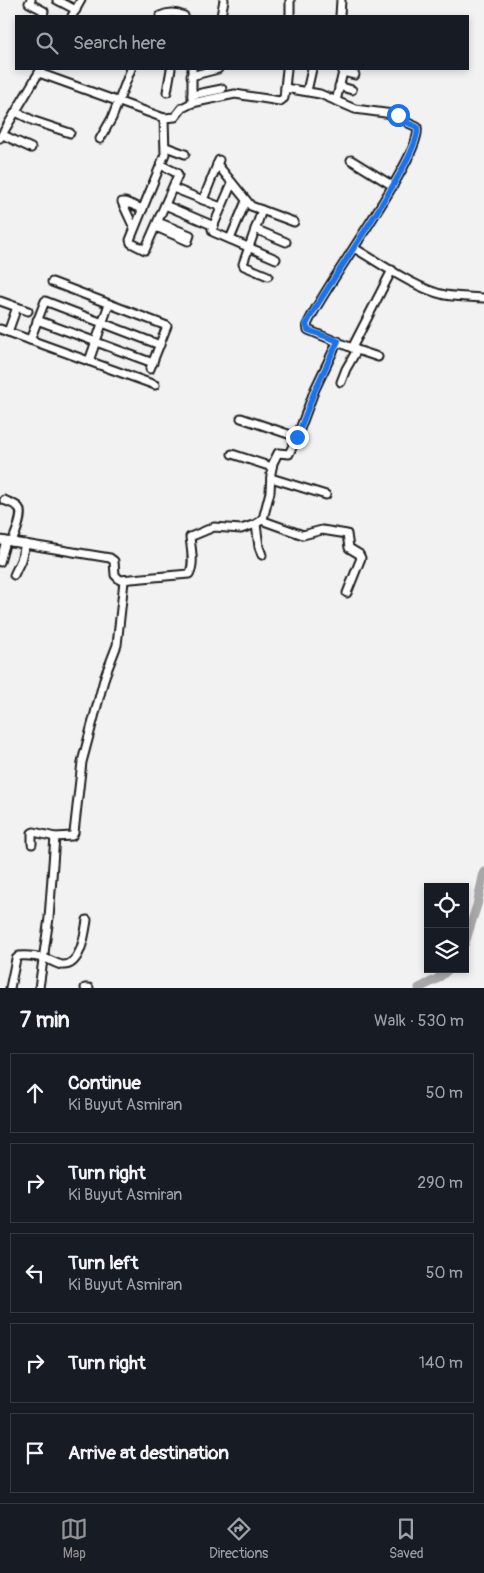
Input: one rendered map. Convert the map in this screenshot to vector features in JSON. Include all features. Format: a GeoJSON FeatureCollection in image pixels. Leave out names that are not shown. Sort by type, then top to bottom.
{"type":"FeatureCollection","features":[{"type":"Feature","properties":{"kind":"street"},"geometry":{"type":"LineString","coordinates":[[30,0],[29,3],[44,11],[43,15]]}},
{"type":"Feature","properties":{"kind":"street"},"geometry":{"type":"LineString","coordinates":[[57,0],[74,13],[82,0]]}},
{"type":"Feature","properties":{"kind":"street"},"geometry":{"type":"LineString","coordinates":[[222,15],[224,0]]}},
{"type":"Feature","properties":{"kind":"street"},"geometry":{"type":"LineString","coordinates":[[290,0],[290,15]]}},
{"type":"Feature","properties":{"kind":"street"},"geometry":{"type":"LineString","coordinates":[[340,15],[341,0]]}},
{"type":"Feature","properties":{"kind":"street"},"geometry":{"type":"LineString","coordinates":[[162,15],[166,13],[181,15]]}},
{"type":"Feature","properties":{"kind":"street"},"geometry":{"type":"LineString","coordinates":[[100,139],[131,70]]}},
{"type":"Feature","properties":{"kind":"street"},"geometry":{"type":"LineString","coordinates":[[167,92],[171,70]]}},
{"type":"Feature","properties":{"kind":"street"},"geometry":{"type":"LineString","coordinates":[[192,99],[192,72],[209,70]]}},
{"type":"Feature","properties":{"kind":"street"},"geometry":{"type":"LineString","coordinates":[[192,99],[235,94],[280,101],[284,98],[287,70]]}},
{"type":"Feature","properties":{"kind":"street"},"geometry":{"type":"LineString","coordinates":[[308,91],[312,70]]}},
{"type":"Feature","properties":{"kind":"street"},"geometry":{"type":"LineString","coordinates":[[31,148],[1,137],[40,71],[164,118],[175,116],[192,99],[222,89]]}},
{"type":"Feature","properties":{"kind":"street"},"geometry":{"type":"LineString","coordinates":[[336,101],[343,72],[355,75]]}},
{"type":"Feature","properties":{"kind":"street"},"geometry":{"type":"LineString","coordinates":[[339,86],[352,90]]}},
{"type":"Feature","properties":{"kind":"street"},"geometry":{"type":"LineString","coordinates":[[286,88],[320,94],[355,109],[400,115],[408,123],[417,127],[416,142],[393,186],[320,298],[306,325],[308,330],[378,357]]}},
{"type":"Feature","properties":{"kind":"street"},"geometry":{"type":"LineString","coordinates":[[16,112],[34,121],[70,134]]}},
{"type":"Feature","properties":{"kind":"street"},"geometry":{"type":"LineString","coordinates":[[161,165],[178,174],[146,250],[130,241],[161,165],[166,147],[164,118]]}},
{"type":"Feature","properties":{"kind":"street"},"geometry":{"type":"LineString","coordinates":[[166,147],[185,154]]}},
{"type":"Feature","properties":{"kind":"street"},"geometry":{"type":"LineString","coordinates":[[350,160],[393,186]]}},
{"type":"Feature","properties":{"kind":"street"},"geometry":{"type":"LineString","coordinates":[[203,200],[218,162],[251,206],[294,222]]}},
{"type":"Feature","properties":{"kind":"street"},"geometry":{"type":"LineString","coordinates":[[232,183],[212,232],[276,259]]}},
{"type":"Feature","properties":{"kind":"street"},"geometry":{"type":"LineString","coordinates":[[173,188],[221,208]]}},
{"type":"Feature","properties":{"kind":"street"},"geometry":{"type":"LineString","coordinates":[[230,239],[246,201]]}},
{"type":"Feature","properties":{"kind":"street"},"geometry":{"type":"LineString","coordinates":[[134,228],[122,202],[143,208]]}},
{"type":"Feature","properties":{"kind":"street"},"geometry":{"type":"LineString","coordinates":[[165,205],[214,226]]}},
{"type":"Feature","properties":{"kind":"street"},"geometry":{"type":"LineString","coordinates":[[262,210],[243,265],[268,276]]}},
{"type":"Feature","properties":{"kind":"street"},"geometry":{"type":"LineString","coordinates":[[255,229],[286,242]]}},
{"type":"Feature","properties":{"kind":"street"},"geometry":{"type":"LineString","coordinates":[[354,248],[436,292],[454,296],[484,298]]}},
{"type":"Feature","properties":{"kind":"street"},"geometry":{"type":"LineString","coordinates":[[341,382],[392,270]]}},
{"type":"Feature","properties":{"kind":"street"},"geometry":{"type":"LineString","coordinates":[[37,320],[96,342],[151,366],[160,345],[167,326],[52,282]]}},
{"type":"Feature","properties":{"kind":"street"},"geometry":{"type":"LineString","coordinates":[[0,301],[28,311]]}},
{"type":"Feature","properties":{"kind":"street"},"geometry":{"type":"LineString","coordinates":[[30,340],[44,301],[160,345]]}},
{"type":"Feature","properties":{"kind":"street"},"geometry":{"type":"LineString","coordinates":[[88,361],[109,304]]}},
{"type":"Feature","properties":{"kind":"street"},"geometry":{"type":"LineString","coordinates":[[8,332],[17,307]]}},
{"type":"Feature","properties":{"kind":"street"},"geometry":{"type":"LineString","coordinates":[[0,329],[155,385]]}},
{"type":"Feature","properties":{"kind":"street"},"geometry":{"type":"LineString","coordinates":[[6,541],[110,558],[114,561],[116,578],[124,581],[189,574],[192,562],[190,537],[214,527],[238,530],[263,518],[276,455],[280,453],[289,454],[315,390],[338,341]]}},
{"type":"Feature","properties":{"kind":"street"},"geometry":{"type":"LineString","coordinates":[[241,418],[297,437]]}},
{"type":"Feature","properties":{"kind":"street"},"geometry":{"type":"LineString","coordinates":[[232,454],[272,467]]}},
{"type":"Feature","properties":{"kind":"street"},"geometry":{"type":"LineString","coordinates":[[271,478],[326,495]]}},
{"type":"Feature","properties":{"kind":"street"},"geometry":{"type":"LineString","coordinates":[[0,562],[6,541],[20,518],[21,510],[19,507],[4,500]]}},
{"type":"Feature","properties":{"kind":"street"},"geometry":{"type":"LineString","coordinates":[[258,522],[259,547],[262,555]]}},
{"type":"Feature","properties":{"kind":"street"},"geometry":{"type":"LineString","coordinates":[[258,522],[302,535],[322,530],[347,534],[349,537],[349,548],[359,554],[361,558],[347,593]]}},
{"type":"Feature","properties":{"kind":"street"},"geometry":{"type":"LineString","coordinates":[[14,575],[21,560],[25,544]]}},
{"type":"Feature","properties":{"kind":"street"},"geometry":{"type":"LineString","coordinates":[[32,844],[32,833],[34,832],[55,837],[72,836],[74,833],[82,762],[105,676],[117,645],[124,581]]}},
{"type":"Feature","properties":{"kind":"street"},"geometry":{"type":"LineString","coordinates":[[39,988],[52,888],[55,837]]}},
{"type":"Feature","properties":{"kind":"street"},"geometry":{"type":"LineString","coordinates":[[10,988],[17,957],[21,955],[44,958],[62,965],[74,959],[82,947],[87,920]]}},
{"type":"Feature","properties":{"kind":"waterway"},"geometry":{"type":"LineString","coordinates":[[469,930],[484,872]]}},
{"type":"Feature","properties":{"kind":"waterway"},"geometry":{"type":"LineString","coordinates":[[419,988],[444,973]]}},
{"type":"Feature","properties":{"kind":"route"},"geometry":{"type":"LineString","coordinates":[[297,437],[315,390],[338,341],[308,330],[306,325],[320,298],[393,186],[416,142],[418,128],[398,115]]}}]}
